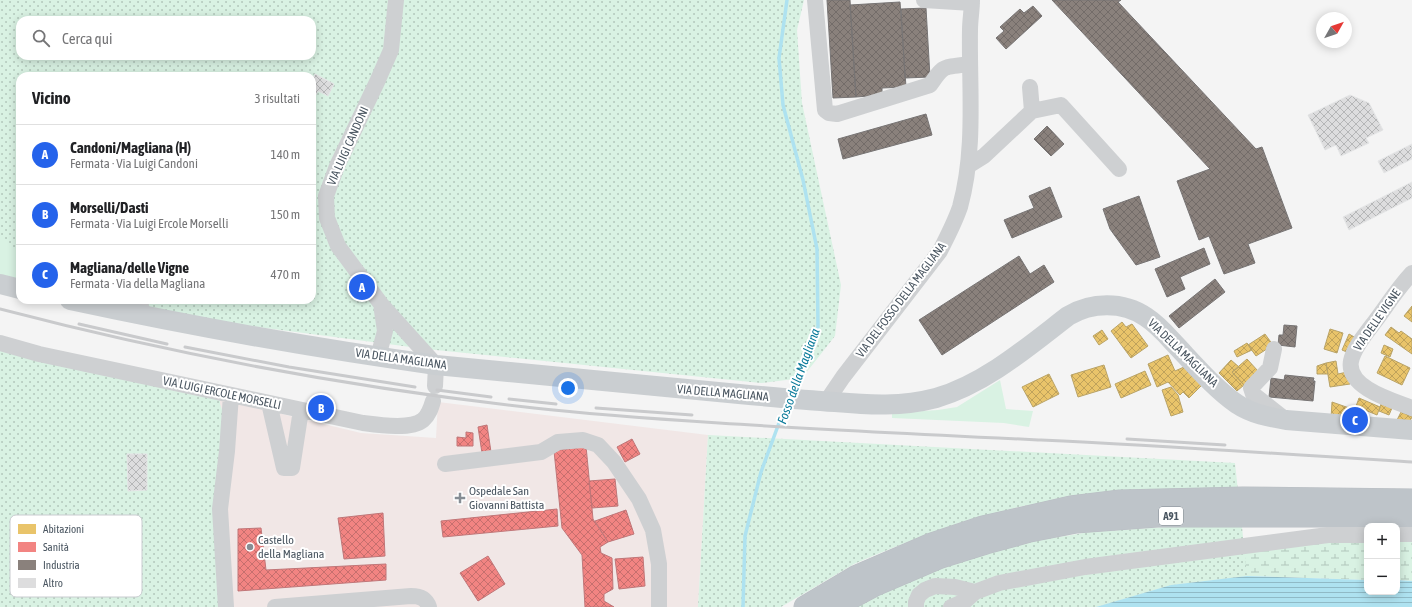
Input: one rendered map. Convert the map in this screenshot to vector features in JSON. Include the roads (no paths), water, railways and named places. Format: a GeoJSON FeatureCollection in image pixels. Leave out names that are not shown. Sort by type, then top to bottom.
{"type":"FeatureCollection","features":[{"type":"Feature","properties":{"kind":"highway","name":"A91"},"geometry":{"type":"LineString","coordinates":[[834,607],[932,552],[983,527],[1071,507],[1120,501],[1282,498],[1412,500]]}},
{"type":"Feature","properties":{"kind":"highway","name":"A91"},"geometry":{"type":"LineString","coordinates":[[805,607],[857,576],[932,552],[986,543],[1030,531],[1076,522],[1157,516],[1412,516]]}},
{"type":"Feature","properties":{"kind":"main road"},"geometry":{"type":"LineString","coordinates":[[0,284],[16,288]]}},
{"type":"Feature","properties":{"kind":"main road","name":"VIA DELLA MAGLIANA"},"geometry":{"type":"LineString","coordinates":[[106,304],[142,308],[378,357],[436,365],[818,401],[895,405],[909,404],[949,393],[984,376],[1004,364],[1071,314],[1090,307],[1106,305],[1134,311],[1152,321],[1203,374],[1237,404],[1260,415],[1286,420],[1412,430]]}},
{"type":"Feature","properties":{"kind":"street","name":"VIA LUIGI CANDONI"},"geometry":{"type":"LineString","coordinates":[[396,0],[391,50],[337,166],[326,196],[327,218],[338,246],[381,304],[436,365]]}},
{"type":"Feature","properties":{"kind":"street"},"geometry":{"type":"LineString","coordinates":[[815,0],[825,110],[829,113],[837,114],[930,85],[941,70],[970,64]]}},
{"type":"Feature","properties":{"kind":"street"},"geometry":{"type":"LineString","coordinates":[[924,0],[972,2]]}},
{"type":"Feature","properties":{"kind":"street","name":"VIA DEL FOSSO DELLA MAGLIANA"},"geometry":{"type":"LineString","coordinates":[[818,401],[843,377],[940,251],[960,208],[970,150],[970,29],[972,2]]}},
{"type":"Feature","properties":{"kind":"street"},"geometry":{"type":"LineString","coordinates":[[1030,87],[1032,111]]}},
{"type":"Feature","properties":{"kind":"street"},"geometry":{"type":"LineString","coordinates":[[968,166],[984,156],[1032,111],[1061,105],[1119,169]]}},
{"type":"Feature","properties":{"kind":"street","name":"VIA DELLE VIGNE"},"geometry":{"type":"LineString","coordinates":[[1412,273],[1397,290],[1358,345],[1353,355],[1351,364],[1355,376],[1367,389],[1412,408]]}},
{"type":"Feature","properties":{"kind":"street","name":"VIA LUIGI CANDONI"},"geometry":{"type":"LineString","coordinates":[[378,357],[385,331],[381,304]]}},
{"type":"Feature","properties":{"kind":"street","name":"VIA LUIGI ERCOLE MORSELLI"},"geometry":{"type":"LineString","coordinates":[[0,343],[39,354],[363,423],[396,426],[416,424],[422,421],[431,410],[436,365]]}},
{"type":"Feature","properties":{"kind":"street"},"geometry":{"type":"LineString","coordinates":[[1274,349],[1270,368],[1251,388],[1254,394],[1286,420]]}},
{"type":"Feature","properties":{"kind":"street"},"geometry":{"type":"LineString","coordinates":[[226,607],[222,564],[220,509],[227,451],[231,395]]}},
{"type":"Feature","properties":{"kind":"street"},"geometry":{"type":"LineString","coordinates":[[269,403],[284,468],[292,468],[301,410]]}},
{"type":"Feature","properties":{"kind":"street"},"geometry":{"type":"LineString","coordinates":[[445,464],[541,452],[558,442],[583,440],[598,445],[614,462],[639,500],[653,530],[659,564],[659,607]]}},
{"type":"Feature","properties":{"kind":"street"},"geometry":{"type":"LineString","coordinates":[[1400,534],[1412,534]]}},
{"type":"Feature","properties":{"kind":"street"},"geometry":{"type":"LineString","coordinates":[[951,607],[964,601],[975,592],[999,583],[1085,567],[1328,535],[1364,535]]}},
{"type":"Feature","properties":{"kind":"street"},"geometry":{"type":"LineString","coordinates":[[916,604],[922,592],[934,586],[955,587],[975,592]]}},
{"type":"Feature","properties":{"kind":"street"},"geometry":{"type":"LineString","coordinates":[[275,607],[411,596],[421,597],[426,600],[429,607]]}},
{"type":"Feature","properties":{"kind":"water"},"geometry":{"type":"Polygon","coordinates":[[[1247,576],[1364,580],[1364,595],[1400,595],[1400,580],[1412,581],[1412,607],[1096,607],[1171,585],[1247,576]]]}},
{"type":"Feature","properties":{"kind":"waterway","name":"Fosso della Magliana"},"geometry":{"type":"LineString","coordinates":[[787,0],[779,58],[783,105],[803,180],[817,249],[818,327],[790,393]]}},
{"type":"Feature","properties":{"kind":"waterway","name":"Fosso della Magliana"},"geometry":{"type":"LineString","coordinates":[[743,607],[745,536],[761,472],[786,404]]}},
{"type":"Feature","properties":{"kind":"railway"},"geometry":{"type":"LineString","coordinates":[[0,309],[132,341],[332,380],[399,391],[580,413],[759,426],[1134,445],[1412,462]]}},
{"type":"Feature","properties":{"kind":"railway"},"geometry":{"type":"LineString","coordinates":[[79,324],[167,344]]}},
{"type":"Feature","properties":{"kind":"railway"},"geometry":{"type":"LineString","coordinates":[[185,347],[289,367],[415,387]]}},
{"type":"Feature","properties":{"kind":"railway"},"geometry":{"type":"LineString","coordinates":[[437,390],[491,397]]}},
{"type":"Feature","properties":{"kind":"railway"},"geometry":{"type":"LineString","coordinates":[[509,399],[556,404]]}},
{"type":"Feature","properties":{"kind":"railway"},"geometry":{"type":"LineString","coordinates":[[596,408],[692,415]]}},
{"type":"Feature","properties":{"kind":"railway"},"geometry":{"type":"LineString","coordinates":[[1127,439],[1225,445]]}},
{"type":"Feature","properties":{"kind":"place","name":"Candoni/Magliana (H)"},"geometry":{"type":"Point","coordinates":[362,287]}},
{"type":"Feature","properties":{"kind":"place","name":"Morselli/Dasti"},"geometry":{"type":"Point","coordinates":[321,408]}},
{"type":"Feature","properties":{"kind":"place","name":"Magliana/delle Vigne"},"geometry":{"type":"Point","coordinates":[1355,420]}},
{"type":"Feature","properties":{"kind":"place","name":"Ospedale San Giovanni Battista"},"geometry":{"type":"Point","coordinates":[460,498]}},
{"type":"Feature","properties":{"kind":"place","name":"Castello della Magliana"},"geometry":{"type":"Point","coordinates":[250,547]}}]}
